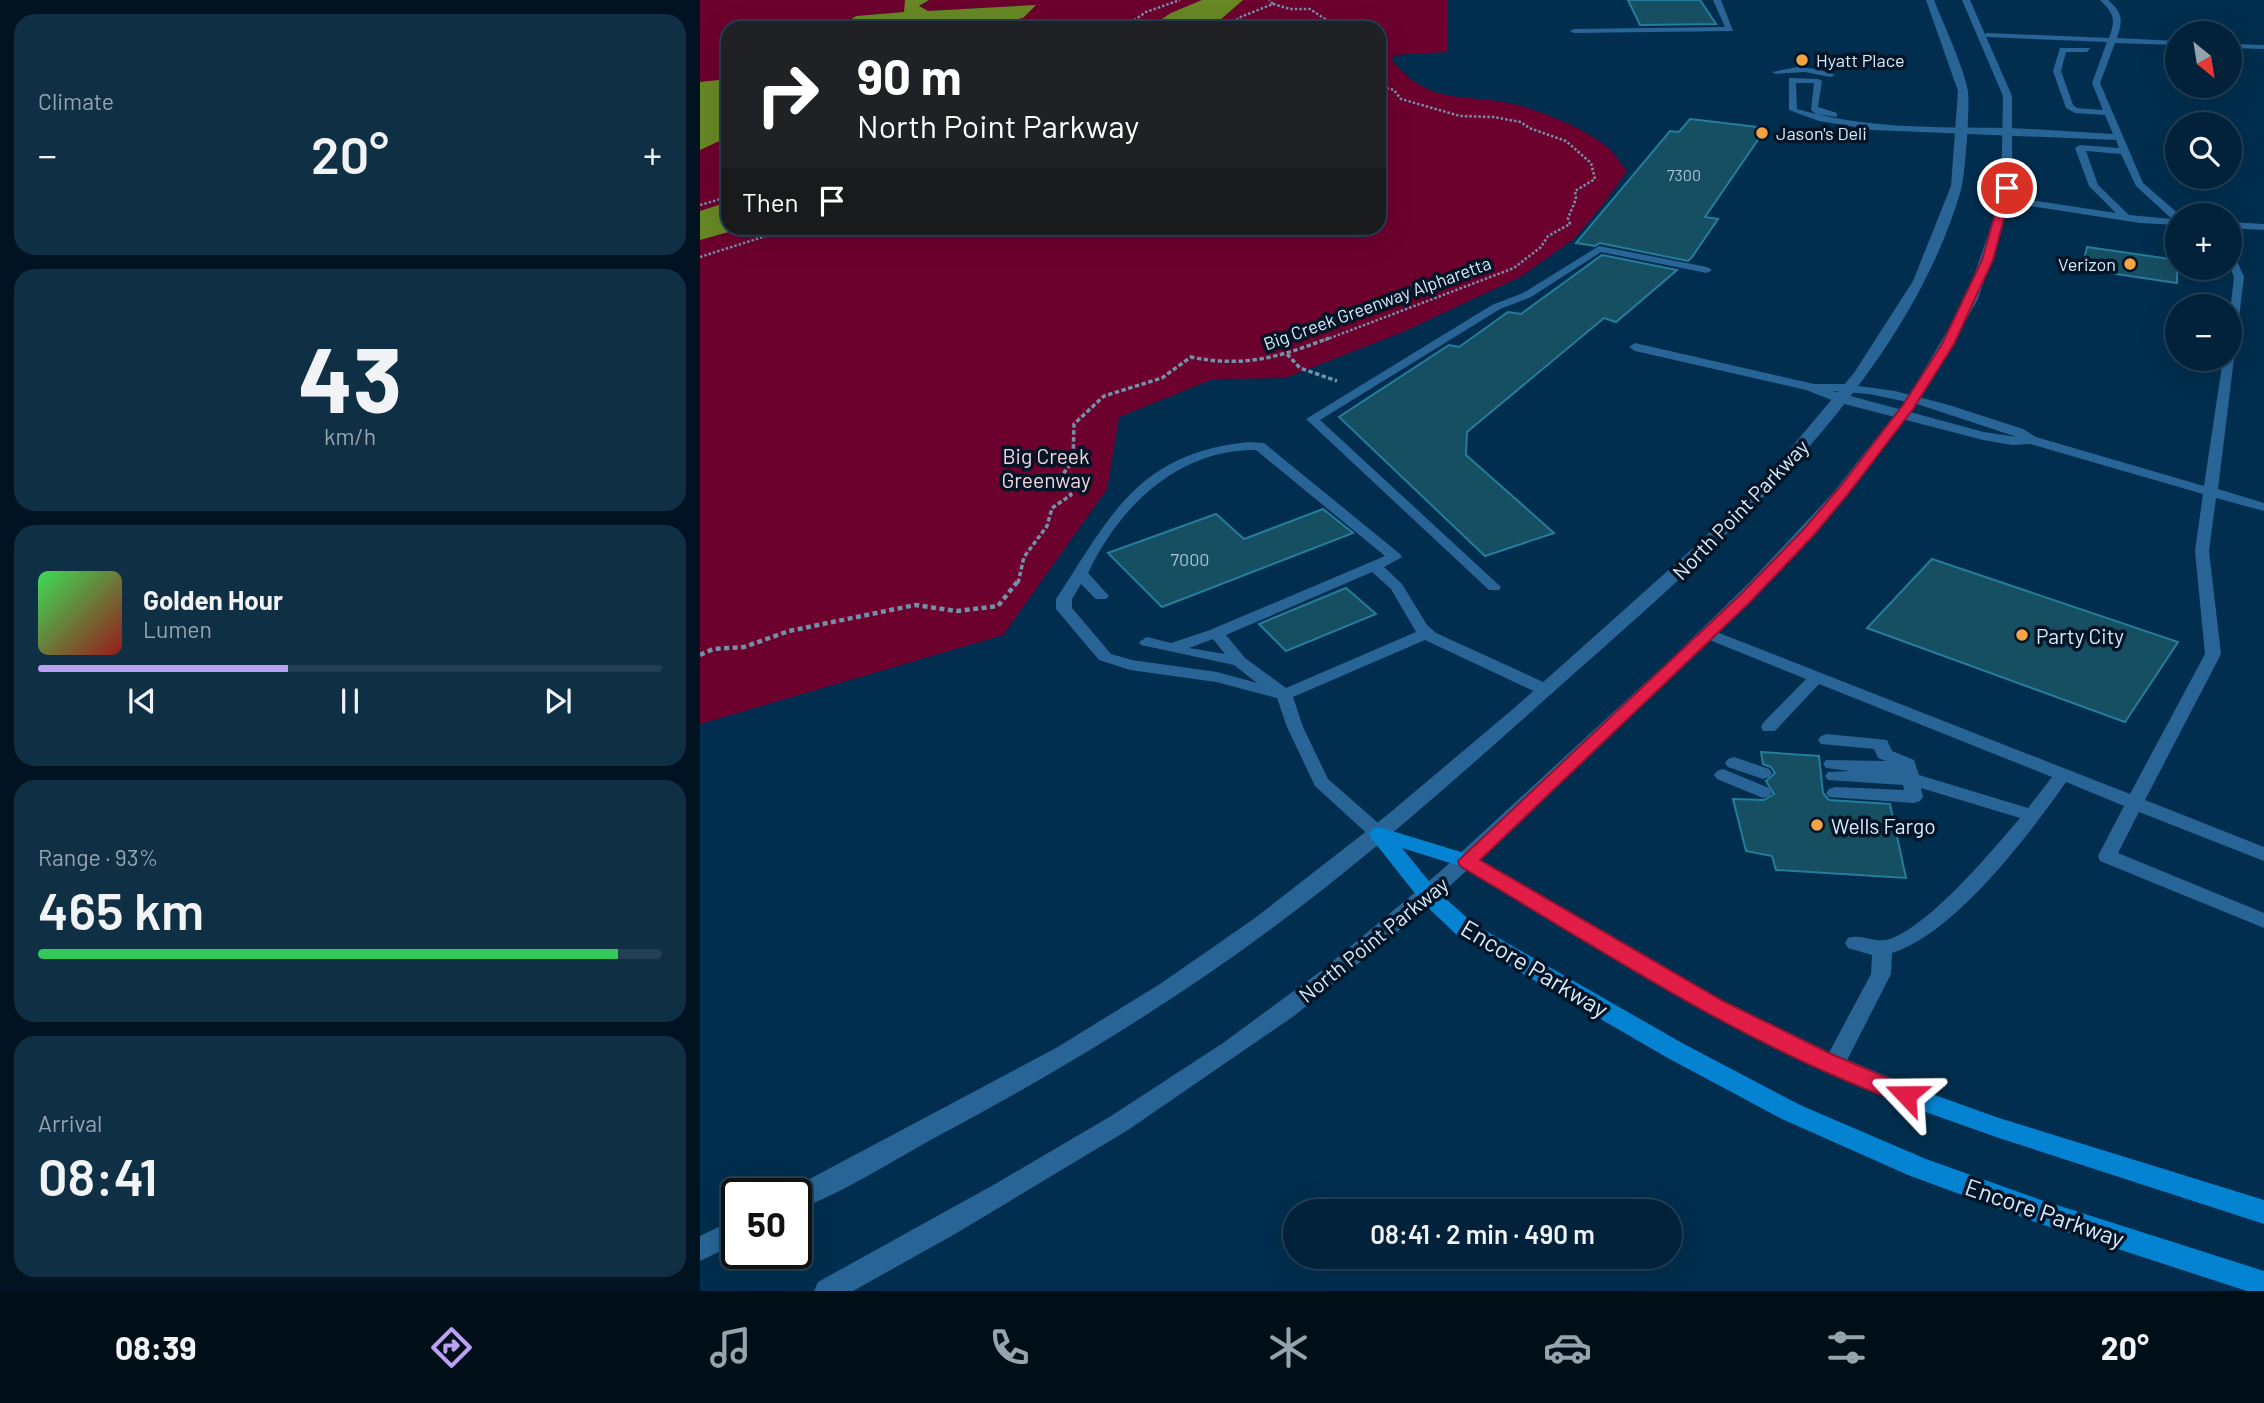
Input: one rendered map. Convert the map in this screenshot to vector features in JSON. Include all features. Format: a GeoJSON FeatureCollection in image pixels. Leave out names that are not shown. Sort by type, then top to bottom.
{"type":"FeatureCollection","features":[{"type":"Feature","properties":{"kind":"main road"},"geometry":{"type":"LineString","coordinates":[[1379,834],[1467,861],[1716,1007],[1834,1065],[1987,1124],[2264,1213]]}},
{"type":"Feature","properties":{"kind":"main road","name":"Encore Parkway"},"geometry":{"type":"LineString","coordinates":[[1379,834],[1429,896],[1466,930],[1674,1051],[1791,1112],[1917,1167],[2038,1211],[2264,1284]]}},
{"type":"Feature","properties":{"kind":"street","name":"North Point Parkway"},"geometry":{"type":"LineString","coordinates":[[812,1191],[979,1104],[1103,1031],[1218,957],[1379,834],[1546,690],[1724,530],[1779,472],[1846,393],[1900,313],[1933,252],[1954,193],[1965,126],[1962,83],[1954,50],[1930,0]]}},
{"type":"Feature","properties":{"kind":"street","name":"North Point Parkway"},"geometry":{"type":"LineString","coordinates":[[828,1291],[1028,1180],[1162,1097],[1284,1012],[1429,896],[1708,634],[1808,533],[1907,408],[1937,364],[1975,290],[1987,260],[2005,198],[2007,123],[2001,68],[1987,35],[1966,0]]}},
{"type":"Feature","properties":{"kind":"street"},"geometry":{"type":"LineString","coordinates":[[700,1249],[721,1238]]}},
{"type":"Feature","properties":{"kind":"lane"},"geometry":{"type":"LineString","coordinates":[[1574,31],[1730,29],[1717,0]]}},
{"type":"Feature","properties":{"kind":"lane"},"geometry":{"type":"LineString","coordinates":[[2104,0],[2116,11],[2119,22],[2096,83],[2139,184],[2165,209]]}},
{"type":"Feature","properties":{"kind":"lane"},"geometry":{"type":"LineString","coordinates":[[1987,35],[2165,42]]}},
{"type":"Feature","properties":{"kind":"lane"},"geometry":{"type":"LineString","coordinates":[[2242,46],[2264,47]]}},
{"type":"Feature","properties":{"kind":"lane"},"geometry":{"type":"LineString","coordinates":[[2107,51],[2063,50],[2057,71],[2069,106],[2075,110],[2108,113]]}},
{"type":"Feature","properties":{"kind":"lane"},"geometry":{"type":"LineString","coordinates":[[1792,69],[1819,71],[1831,75],[1818,81],[1792,80],[1776,72],[1792,69]]}},
{"type":"Feature","properties":{"kind":"lane"},"geometry":{"type":"LineString","coordinates":[[1792,80],[1793,110],[1810,120],[1848,128],[1965,126],[2024,120]]}},
{"type":"Feature","properties":{"kind":"lane"},"geometry":{"type":"LineString","coordinates":[[1818,81],[1814,108],[1819,112],[1965,126],[1988,120]]}},
{"type":"Feature","properties":{"kind":"lane"},"geometry":{"type":"LineString","coordinates":[[1810,120],[1834,115]]}},
{"type":"Feature","properties":{"kind":"lane"},"geometry":{"type":"LineString","coordinates":[[2036,121],[2114,127]]}},
{"type":"Feature","properties":{"kind":"lane"},"geometry":{"type":"LineString","coordinates":[[2007,123],[2118,137]]}},
{"type":"Feature","properties":{"kind":"lane"},"geometry":{"type":"LineString","coordinates":[[2124,151],[2081,148],[2094,186],[2126,218]]}},
{"type":"Feature","properties":{"kind":"lane"},"geometry":{"type":"LineString","coordinates":[[2005,198],[2126,218],[2165,220]]}},
{"type":"Feature","properties":{"kind":"lane"},"geometry":{"type":"LineString","coordinates":[[2242,226],[2264,227]]}},
{"type":"Feature","properties":{"kind":"lane"},"geometry":{"type":"LineString","coordinates":[[1494,587],[1312,419],[1496,307],[1527,295],[1599,249],[1707,270]]}},
{"type":"Feature","properties":{"kind":"lane"},"geometry":{"type":"LineString","coordinates":[[1635,347],[1907,408],[2012,441],[2031,440],[2264,507]]}},
{"type":"Feature","properties":{"kind":"lane"},"geometry":{"type":"LineString","coordinates":[[2227,371],[2202,551],[2213,654],[2107,856],[2264,922]]}},
{"type":"Feature","properties":{"kind":"lane"},"geometry":{"type":"LineString","coordinates":[[1846,393],[1907,408]]}},
{"type":"Feature","properties":{"kind":"lane"},"geometry":{"type":"LineString","coordinates":[[1173,648],[1216,633],[1395,557],[1259,446],[1241,445],[1168,468],[1136,496],[1089,553],[1080,574],[1064,599],[1064,609],[1105,657],[1130,665],[1217,677],[1284,695],[1427,633]]}},
{"type":"Feature","properties":{"kind":"lane"},"geometry":{"type":"LineString","coordinates":[[1374,566],[1396,587],[1421,628],[1427,633],[1546,690]]}},
{"type":"Feature","properties":{"kind":"lane"},"geometry":{"type":"LineString","coordinates":[[1080,574],[1101,596]]}},
{"type":"Feature","properties":{"kind":"lane"},"geometry":{"type":"LineString","coordinates":[[1216,633],[1239,661],[1284,695],[1295,727],[1321,782],[1379,834]]}},
{"type":"Feature","properties":{"kind":"lane"},"geometry":{"type":"LineString","coordinates":[[1708,634],[2264,854]]}},
{"type":"Feature","properties":{"kind":"lane"},"geometry":{"type":"LineString","coordinates":[[1147,642],[1239,661]]}},
{"type":"Feature","properties":{"kind":"lane"},"geometry":{"type":"LineString","coordinates":[[1771,731],[1817,677]]}},
{"type":"Feature","properties":{"kind":"lane"},"geometry":{"type":"LineString","coordinates":[[1831,768],[1883,749],[1908,764],[1912,783]]}},
{"type":"Feature","properties":{"kind":"lane"},"geometry":{"type":"LineString","coordinates":[[1831,768],[1912,783],[2031,816]]}},
{"type":"Feature","properties":{"kind":"lane"},"geometry":{"type":"LineString","coordinates":[[1831,768],[1912,783]]}},
{"type":"Feature","properties":{"kind":"lane"},"geometry":{"type":"LineString","coordinates":[[1731,772],[1762,783]]}},
{"type":"Feature","properties":{"kind":"lane"},"geometry":{"type":"LineString","coordinates":[[1855,943],[1882,949],[1915,936],[1949,906],[2031,816],[2063,774]]}},
{"type":"Feature","properties":{"kind":"lane"},"geometry":{"type":"LineString","coordinates":[[1834,1065],[1881,974],[1882,949]]}},
{"type":"Feature","properties":{"kind":"path"},"geometry":{"type":"LineString","coordinates":[[1133,21],[1146,12],[1180,0]]}},
{"type":"Feature","properties":{"kind":"path"},"geometry":{"type":"LineString","coordinates":[[1269,0],[1273,4],[1290,9],[1316,11],[1328,21]]}},
{"type":"Feature","properties":{"kind":"path"},"geometry":{"type":"LineString","coordinates":[[1236,21],[1273,4]]}},
{"type":"Feature","properties":{"kind":"path","name":"Big Creek Greenway Alpharetta"},"geometry":{"type":"LineString","coordinates":[[700,655],[713,649],[744,647],[789,631],[915,605],[957,611],[998,606],[1017,585],[1024,556],[1047,526],[1052,508],[1070,495],[1060,478],[1073,461],[1074,424],[1104,396],[1162,378],[1191,357],[1219,363],[1252,362],[1287,354],[1514,268],[1541,247],[1548,236],[1570,224],[1568,218],[1576,199],[1575,191],[1595,179],[1591,163],[1566,141],[1529,128],[1521,122],[1493,117],[1460,117],[1401,99],[1394,90],[1386,88]]}},
{"type":"Feature","properties":{"kind":"path"},"geometry":{"type":"LineString","coordinates":[[700,205],[721,199]]}},
{"type":"Feature","properties":{"kind":"path"},"geometry":{"type":"LineString","coordinates":[[700,257],[769,235]]}},
{"type":"Feature","properties":{"kind":"path"},"geometry":{"type":"LineString","coordinates":[[1287,354],[1300,368],[1361,389]]}},
{"type":"Feature","properties":{"kind":"green space","name":"Big Creek Greenway"},"geometry":{"type":"Polygon","coordinates":[[[700,0],[905,0],[905,12],[856,16],[848,21],[721,21],[721,235],[1386,235],[1386,21],[956,21],[1035,5],[928,11],[919,7],[929,0],[1448,0],[1447,52],[1394,55],[1392,60],[1406,75],[1433,91],[1513,104],[1562,121],[1606,146],[1627,171],[1574,239],[1520,277],[1403,332],[1285,378],[1213,379],[1119,417],[1107,489],[1003,635],[700,724],[700,0]]]}},
{"type":"Feature","properties":{"kind":"shaded area"},"geometry":{"type":"Polygon","coordinates":[[[905,0],[929,0],[919,6],[928,11],[1036,5],[1023,18],[1007,21],[848,21],[856,16],[904,12],[905,0]]]}},
{"type":"Feature","properties":{"kind":"shaded area"},"geometry":{"type":"Polygon","coordinates":[[[1202,0],[1243,0],[1219,21],[1159,21],[1202,0]]]}},
{"type":"Feature","properties":{"kind":"shaded area"},"geometry":{"type":"Polygon","coordinates":[[[721,80],[721,140],[700,150],[700,82],[721,80]]]}},
{"type":"Feature","properties":{"kind":"shaded area"},"geometry":{"type":"Polygon","coordinates":[[[721,204],[721,234],[700,240],[700,211],[721,204]]]}},
{"type":"Feature","properties":{"kind":"building"},"geometry":{"type":"Polygon","coordinates":[[[1628,0],[1700,0],[1716,24],[1640,25],[1628,0]]]}},
{"type":"Feature","properties":{"kind":"building"},"geometry":{"type":"Polygon","coordinates":[[[1690,119],[1766,128],[1705,217],[1718,219],[1692,257],[1688,261],[1600,243],[1595,246],[1576,243],[1670,131],[1679,132],[1690,119]]]}},
{"type":"Feature","properties":{"kind":"building","name":"Verizon"},"geometry":{"type":"Polygon","coordinates":[[[2087,247],[2165,258],[2165,280],[2177,280],[2177,283],[2082,269],[2087,247]]]}},
{"type":"Feature","properties":{"kind":"building"},"geometry":{"type":"Polygon","coordinates":[[[1602,255],[1677,270],[1616,322],[1604,318],[1467,432],[1466,455],[1554,533],[1485,556],[1339,417],[1449,345],[1459,347],[1508,312],[1521,314],[1602,255]]]}},
{"type":"Feature","properties":{"kind":"building"},"geometry":{"type":"Polygon","coordinates":[[[1323,509],[1353,533],[1162,607],[1108,553],[1216,514],[1244,539],[1323,509]]]}},
{"type":"Feature","properties":{"kind":"building","name":"Party City"},"geometry":{"type":"Polygon","coordinates":[[[1932,559],[2178,642],[2125,722],[1867,628],[1932,559]]]}},
{"type":"Feature","properties":{"kind":"building"},"geometry":{"type":"Polygon","coordinates":[[[1346,588],[1376,614],[1286,651],[1259,624],[1346,588]]]}},
{"type":"Feature","properties":{"kind":"building","name":"Wells Fargo"},"geometry":{"type":"Polygon","coordinates":[[[1761,752],[1819,756],[1823,793],[1829,800],[1890,804],[1906,878],[1776,870],[1772,856],[1746,851],[1733,799],[1764,800],[1774,794],[1766,781],[1775,773],[1771,767],[1763,764],[1761,752]]]}},
{"type":"Feature","properties":{"kind":"place","name":"Hyatt Place"},"geometry":{"type":"Point","coordinates":[1802,60]}},
{"type":"Feature","properties":{"kind":"place","name":"Jason's Deli"},"geometry":{"type":"Point","coordinates":[1762,133]}},
{"type":"Feature","properties":{"kind":"place","name":"Verizon"},"geometry":{"type":"Point","coordinates":[2130,264]}},
{"type":"Feature","properties":{"kind":"place","name":"Party City"},"geometry":{"type":"Point","coordinates":[2022,635]}},
{"type":"Feature","properties":{"kind":"place","name":"Wells Fargo"},"geometry":{"type":"Point","coordinates":[1817,825]}},
{"type":"Feature","properties":{"kind":"route"},"geometry":{"type":"LineString","coordinates":[[1906,1095],[1821,1059],[1716,1007],[1467,861],[1764,580],[1843,491],[1909,406],[1959,324],[1987,260],[2007,188]]}}]}
